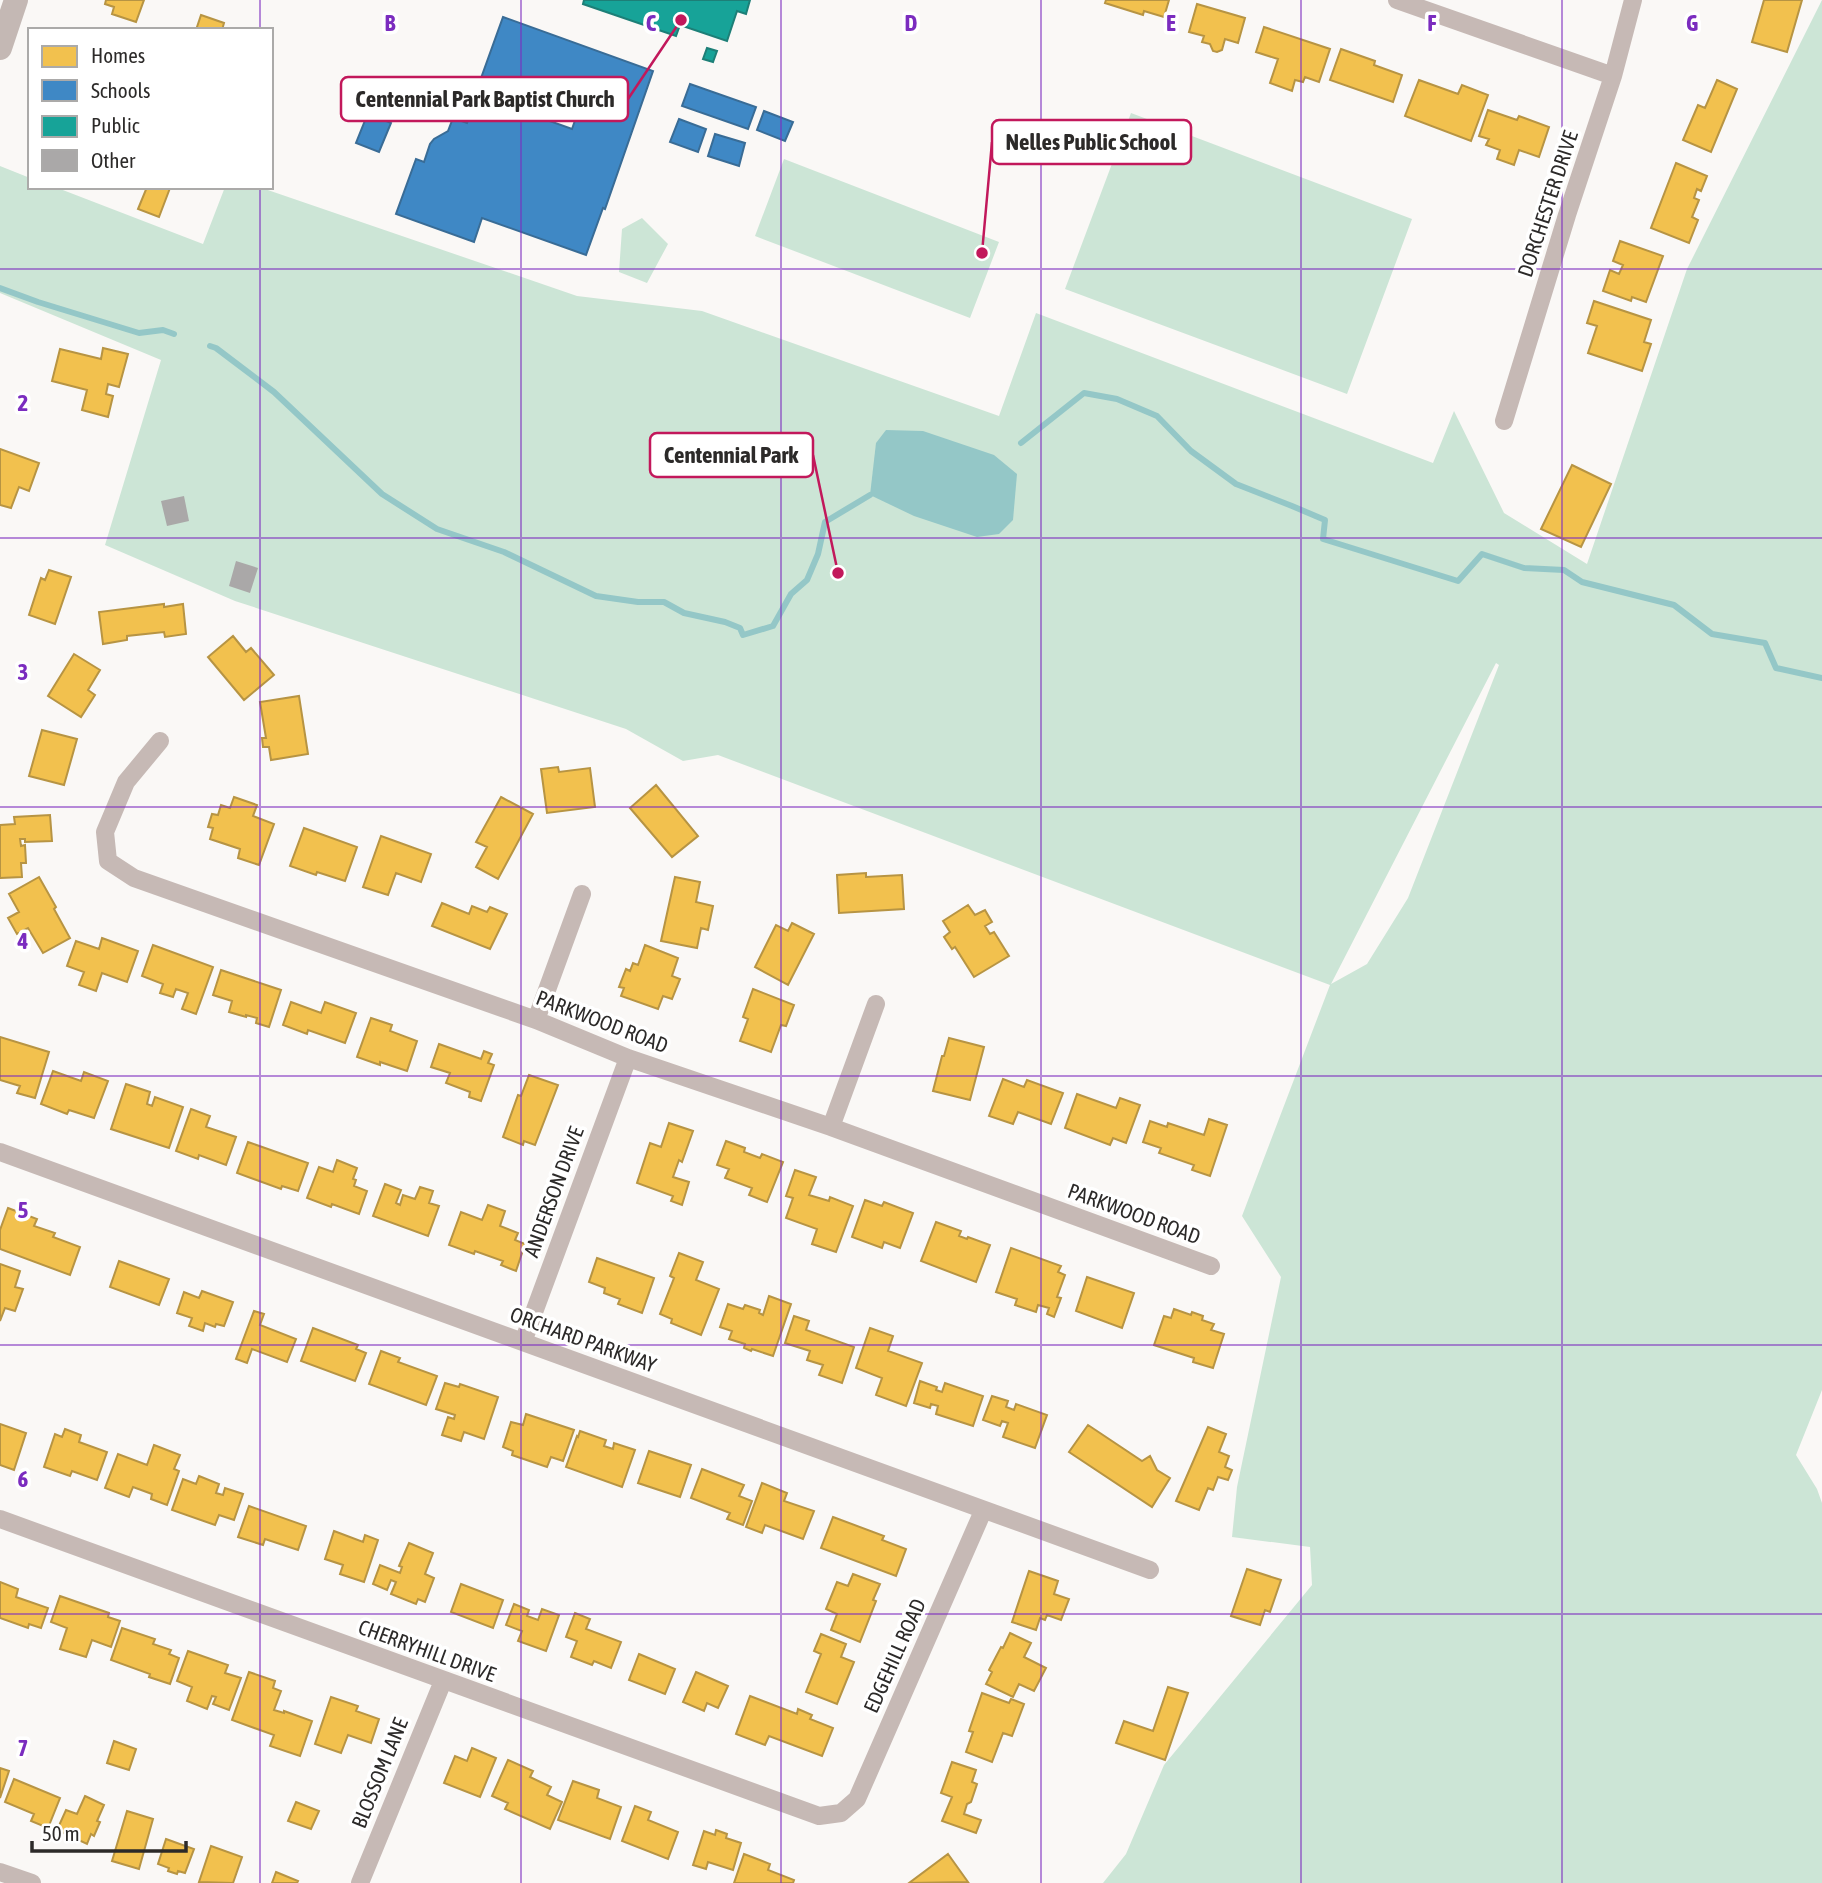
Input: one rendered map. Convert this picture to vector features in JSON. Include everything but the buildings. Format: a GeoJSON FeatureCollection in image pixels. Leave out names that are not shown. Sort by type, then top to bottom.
{"type":"FeatureCollection","features":[{"type":"Feature","properties":{"kind":"main road"},"geometry":{"type":"LineString","coordinates":[[0,48],[16,0]]}},
{"type":"Feature","properties":{"kind":"street"},"geometry":{"type":"LineString","coordinates":[[1396,0],[1614,76]]}},
{"type":"Feature","properties":{"kind":"street","name":"DORCHESTER DRIVE"},"geometry":{"type":"LineString","coordinates":[[1504,421],[1567,215],[1614,76],[1633,0]]}},
{"type":"Feature","properties":{"kind":"street","name":"PARKWOOD ROAD"},"geometry":{"type":"LineString","coordinates":[[160,741],[126,782],[105,832],[108,861],[134,878],[536,1020],[628,1058],[831,1127],[1211,1266]]}},
{"type":"Feature","properties":{"kind":"street"},"geometry":{"type":"LineString","coordinates":[[536,1020],[582,894]]}},
{"type":"Feature","properties":{"kind":"street"},"geometry":{"type":"LineString","coordinates":[[831,1127],[876,1004]]}},
{"type":"Feature","properties":{"kind":"street","name":"ANDERSON DRIVE"},"geometry":{"type":"LineString","coordinates":[[523,1342],[628,1058]]}},
{"type":"Feature","properties":{"kind":"street","name":"ORCHARD PARKWAY"},"geometry":{"type":"LineString","coordinates":[[0,1152],[1150,1570]]}},
{"type":"Feature","properties":{"kind":"street","name":"EDGEHILL ROAD"},"geometry":{"type":"LineString","coordinates":[[841,1813],[857,1799],[983,1511]]}},
{"type":"Feature","properties":{"kind":"street","name":"CHERRYHILL DRIVE"},"geometry":{"type":"LineString","coordinates":[[0,1519],[819,1816],[841,1813]]}},
{"type":"Feature","properties":{"kind":"street","name":"BLOSSOM LANE"},"geometry":{"type":"LineString","coordinates":[[360,1883],[443,1681]]}},
{"type":"Feature","properties":{"kind":"street"},"geometry":{"type":"LineString","coordinates":[[0,1872],[32,1883]]}},
{"type":"Feature","properties":{"kind":"green space"},"geometry":{"type":"Polygon","coordinates":[[[1822,0],[1822,1390],[1796,1455],[1817,1489],[1822,1503],[1822,1883],[1103,1883],[1126,1854],[1164,1765],[1312,1585],[1310,1547],[1232,1537],[1237,1487],[1281,1277],[1242,1216],[1330,985],[718,755],[683,761],[626,729],[235,601],[105,545],[161,360],[0,293],[0,166],[28,177],[28,189],[60,189],[203,244],[224,189],[265,189],[577,296],[702,311],[999,416],[1036,313],[1433,463],[1454,411],[1504,513],[1587,564],[1687,269],[1822,0]],[[1496,663],[1331,984],[1367,964],[1408,898],[1499,665],[1496,663]]]}},
{"type":"Feature","properties":{"kind":"green space"},"geometry":{"type":"Polygon","coordinates":[[[1131,113],[1412,219],[1347,394],[1065,289],[1131,113]]]}},
{"type":"Feature","properties":{"kind":"green space"},"geometry":{"type":"Polygon","coordinates":[[[784,159],[999,242],[970,318],[755,236],[784,159]]]}},
{"type":"Feature","properties":{"kind":"green space"},"geometry":{"type":"Polygon","coordinates":[[[642,218],[668,244],[647,283],[619,272],[622,229],[642,218]]]}},
{"type":"Feature","properties":{"kind":"water"},"geometry":{"type":"Polygon","coordinates":[[[886,430],[923,431],[994,455],[1017,474],[1013,520],[999,534],[977,537],[914,516],[870,495],[876,443],[886,430]]]}},
{"type":"Feature","properties":{"kind":"waterway"},"geometry":{"type":"LineString","coordinates":[[0,288],[139,333],[163,330],[174,334]]}},
{"type":"Feature","properties":{"kind":"waterway"},"geometry":{"type":"LineString","coordinates":[[210,346],[274,392],[382,494],[437,529],[504,552],[596,596],[638,602],[664,602],[684,613],[740,628],[743,635],[773,626],[791,594],[807,580],[818,554],[825,522],[870,495]]}},
{"type":"Feature","properties":{"kind":"waterway"},"geometry":{"type":"LineString","coordinates":[[1021,443],[1084,393],[1117,399],[1157,416],[1191,451],[1236,484],[1325,520],[1323,539],[1458,581],[1482,554],[1524,568],[1564,570],[1582,582],[1674,605],[1712,634],[1765,643],[1776,668],[1822,678]]}},
{"type":"Feature","properties":{"kind":"place","name":"Centennial Park Baptist Church"},"geometry":{"type":"Point","coordinates":[681,20]}},
{"type":"Feature","properties":{"kind":"place","name":"Nelles Public School"},"geometry":{"type":"Point","coordinates":[982,253]}},
{"type":"Feature","properties":{"kind":"place","name":"Centennial Park"},"geometry":{"type":"Point","coordinates":[838,573]}}]}
